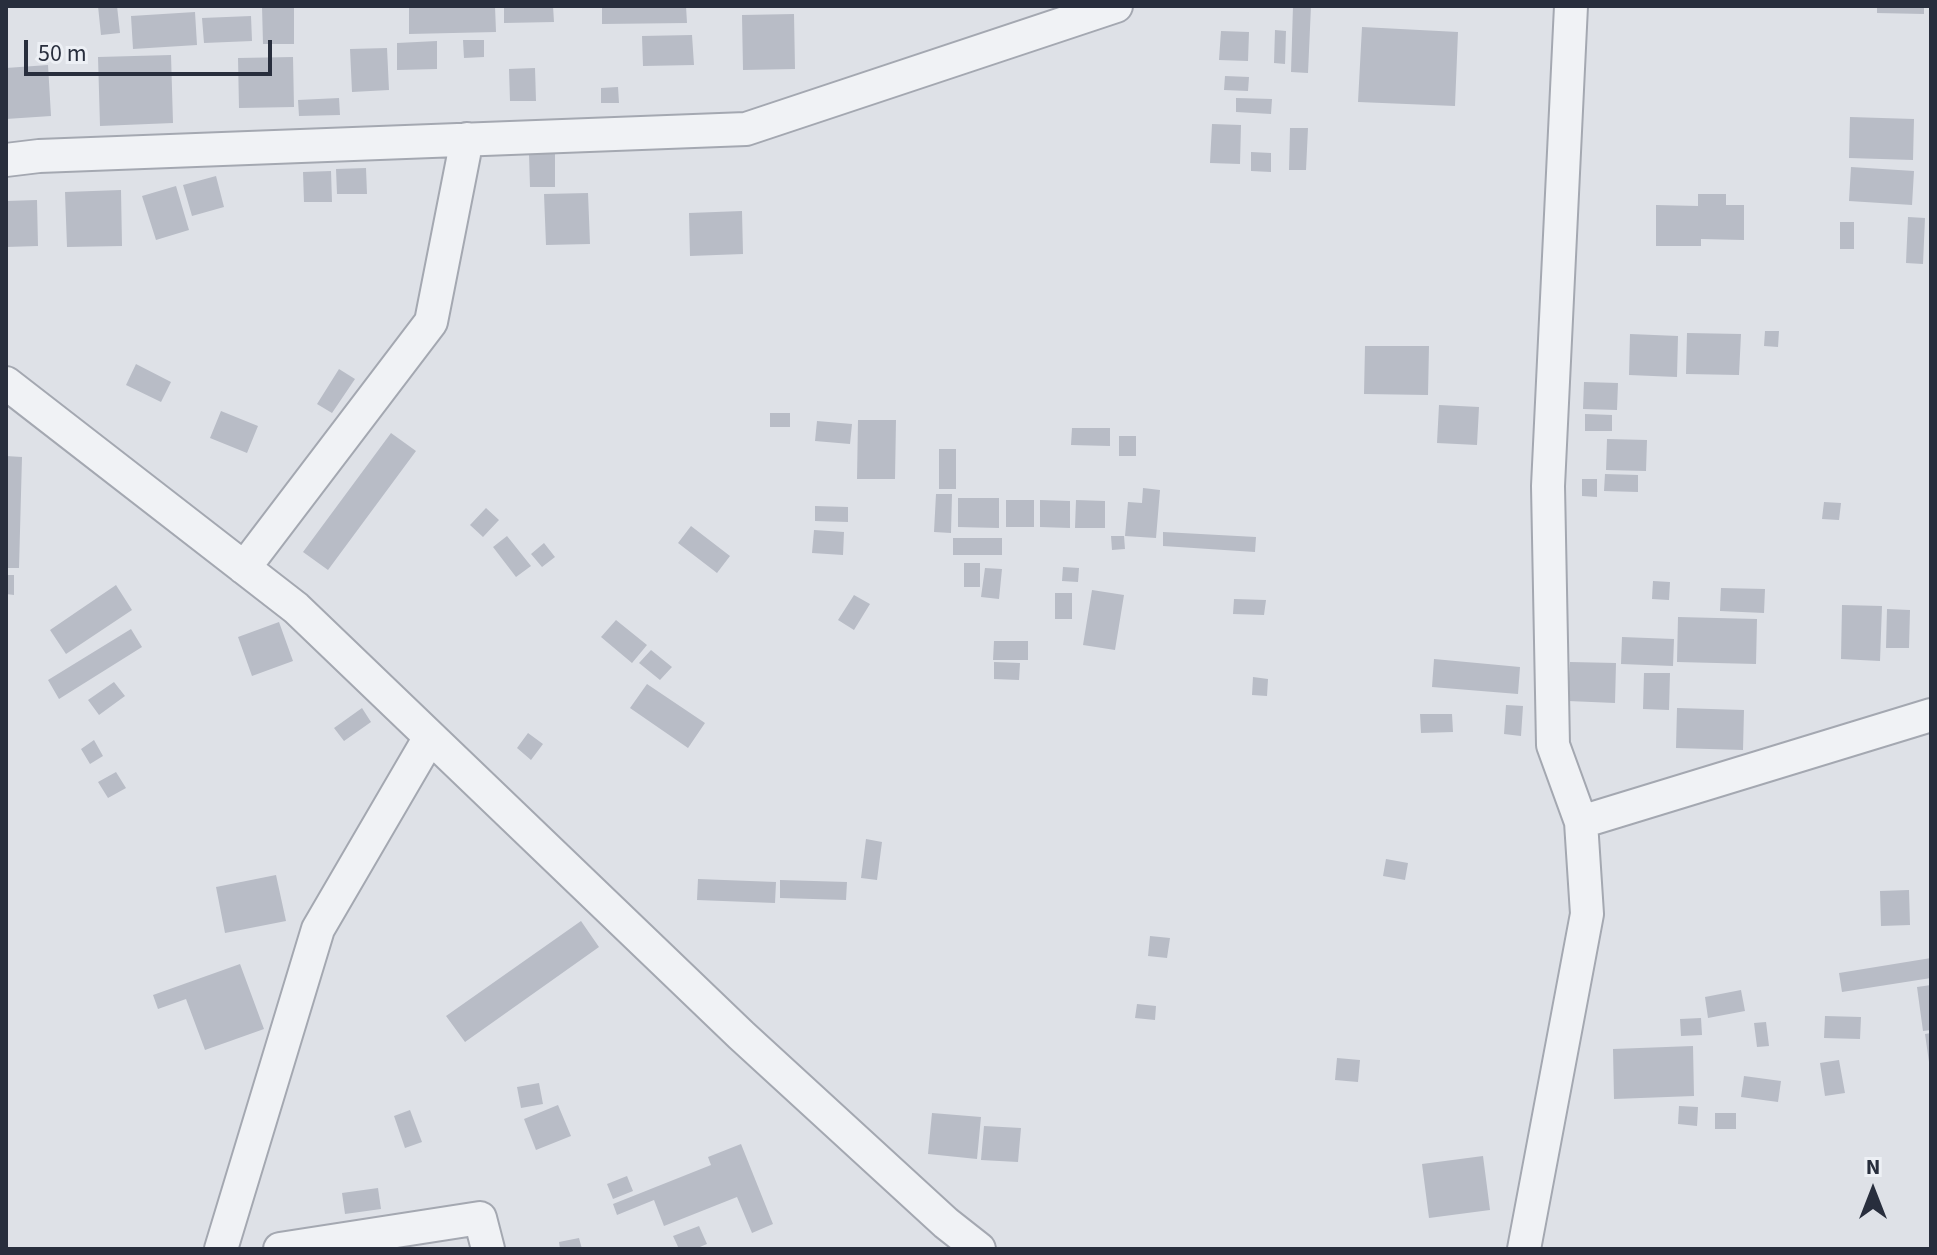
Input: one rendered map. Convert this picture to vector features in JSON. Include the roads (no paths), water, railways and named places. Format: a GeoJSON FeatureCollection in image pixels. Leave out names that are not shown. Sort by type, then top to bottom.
{"type":"FeatureCollection","features":[{"type":"Feature","properties":{"kind":"street"},"geometry":{"type":"LineString","coordinates":[[6,160],[55,155],[746,129],[1116,6]]}},
{"type":"Feature","properties":{"kind":"street"},"geometry":{"type":"LineString","coordinates":[[1524,1249],[1587,914],[1581,822],[1553,745],[1548,486],[1571,6]]}},
{"type":"Feature","properties":{"kind":"street"},"geometry":{"type":"LineString","coordinates":[[244,568],[431,322],[467,139]]}},
{"type":"Feature","properties":{"kind":"street"},"geometry":{"type":"LineString","coordinates":[[6,383],[296,608],[741,1035],[946,1223],[979,1249]]}},
{"type":"Feature","properties":{"kind":"street"},"geometry":{"type":"LineString","coordinates":[[1581,822],[1931,715]]}},
{"type":"Feature","properties":{"kind":"street"},"geometry":{"type":"LineString","coordinates":[[221,1249],[318,929],[430,737]]}},
{"type":"Feature","properties":{"kind":"street"},"geometry":{"type":"LineString","coordinates":[[280,1249],[480,1218],[488,1249]]}}]}
